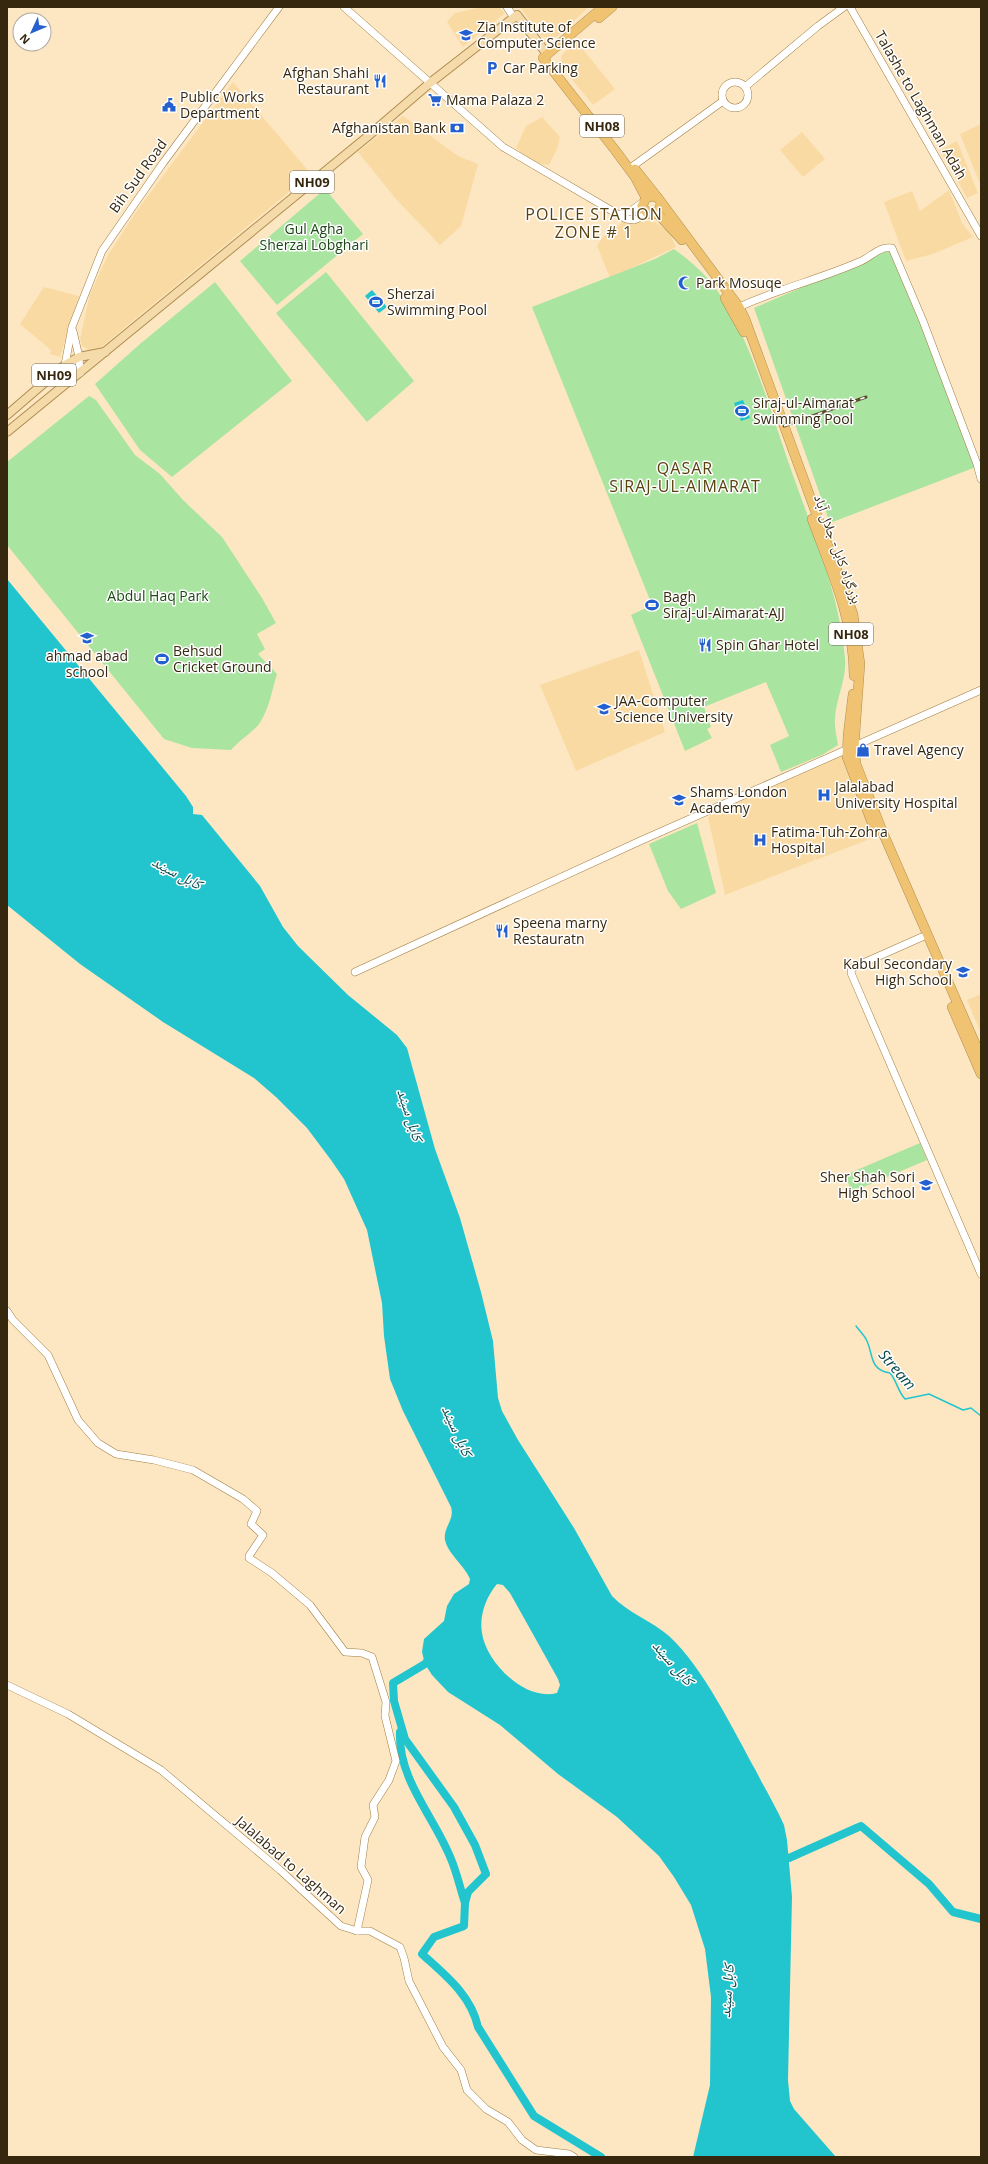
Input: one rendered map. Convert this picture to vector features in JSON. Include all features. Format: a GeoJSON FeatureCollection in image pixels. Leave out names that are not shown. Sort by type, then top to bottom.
{"type":"FeatureCollection","features":[{"type":"Feature","properties":{"kind":"highway"},"geometry":{"type":"LineString","coordinates":[[546,58],[603,7]]}},
{"type":"Feature","properties":{"kind":"highway"},"geometry":{"type":"LineString","coordinates":[[546,58],[612,7]]}},
{"type":"Feature","properties":{"kind":"highway","name":"بزرگراه کابل- جلال آباد"},"geometry":{"type":"LineString","coordinates":[[546,58],[633,166],[656,207],[726,299],[740,322],[840,594],[848,623],[854,664],[850,766],[877,836],[981,1057]]}},
{"type":"Feature","properties":{"kind":"highway","name":"NH08"},"geometry":{"type":"LineString","coordinates":[[546,58],[634,177],[644,200]]}},
{"type":"Feature","properties":{"kind":"highway"},"geometry":{"type":"LineString","coordinates":[[652,196],[656,207],[643,210],[644,200],[652,196]]}},
{"type":"Feature","properties":{"kind":"highway","name":"بزرگراه کابل- جلال آباد"},"geometry":{"type":"LineString","coordinates":[[656,207],[739,307],[745,319],[853,614],[860,664],[850,748]]}},
{"type":"Feature","properties":{"kind":"highway","name":"بزرگراه کابل- جلال آباد"},"geometry":{"type":"LineString","coordinates":[[924,936],[981,1074]]}},
{"type":"Feature","properties":{"kind":"main road","name":"NH09"},"geometry":{"type":"LineString","coordinates":[[7,432],[71,382],[430,83],[516,16]]}},
{"type":"Feature","properties":{"kind":"main road"},"geometry":{"type":"LineString","coordinates":[[516,16],[546,58]]}},
{"type":"Feature","properties":{"kind":"main road","name":"NH09"},"geometry":{"type":"LineString","coordinates":[[7,415],[65,365],[79,357],[108,351]]}},
{"type":"Feature","properties":{"kind":"main road"},"geometry":{"type":"LineString","coordinates":[[21,403],[30,414]]}},
{"type":"Feature","properties":{"kind":"street","name":"Bih Sud Road"},"geometry":{"type":"LineString","coordinates":[[71,382],[65,365],[72,327],[93,268],[118,225],[279,7]]}},
{"type":"Feature","properties":{"kind":"street"},"geometry":{"type":"LineString","coordinates":[[344,7],[504,147],[626,219],[634,220],[656,207]]}},
{"type":"Feature","properties":{"kind":"street"},"geometry":{"type":"LineString","coordinates":[[507,7],[516,16]]}},
{"type":"Feature","properties":{"kind":"street"},"geometry":{"type":"LineString","coordinates":[[512,7],[516,16]]}},
{"type":"Feature","properties":{"kind":"street"},"geometry":{"type":"LineString","coordinates":[[745,87],[818,26],[844,7]]}},
{"type":"Feature","properties":{"kind":"street","name":"Talashe to Laghman Adah"},"geometry":{"type":"LineString","coordinates":[[850,7],[981,236]]}},
{"type":"Feature","properties":{"kind":"street"},"geometry":{"type":"LineString","coordinates":[[736,82],[745,87],[747,91],[747,100],[742,107],[732,108],[723,100],[722,92],[727,86],[736,82]]}},
{"type":"Feature","properties":{"kind":"street"},"geometry":{"type":"LineString","coordinates":[[633,166],[723,100]]}},
{"type":"Feature","properties":{"kind":"street"},"geometry":{"type":"LineString","coordinates":[[619,215],[629,212],[644,200]]}},
{"type":"Feature","properties":{"kind":"street"},"geometry":{"type":"LineString","coordinates":[[739,307],[782,289],[861,262],[882,248],[892,248],[898,258],[928,335],[977,464],[981,479]]}},
{"type":"Feature","properties":{"kind":"street"},"geometry":{"type":"LineString","coordinates":[[72,327],[79,357],[80,374]]}},
{"type":"Feature","properties":{"kind":"street"},"geometry":{"type":"LineString","coordinates":[[355,972],[640,841],[850,748],[938,707],[981,690]]}},
{"type":"Feature","properties":{"kind":"street"},"geometry":{"type":"LineString","coordinates":[[924,936],[852,968],[851,973],[981,1274]]}},
{"type":"Feature","properties":{"kind":"street"},"geometry":{"type":"LineString","coordinates":[[7,1311],[13,1320],[48,1355],[78,1420],[98,1443],[116,1454],[154,1460],[193,1470],[243,1499],[257,1511],[251,1524],[263,1535],[249,1558],[272,1573],[310,1605],[345,1652],[362,1653],[372,1657],[386,1702],[385,1716],[396,1761],[389,1780],[373,1806],[375,1817],[364,1837],[360,1867],[368,1880],[357,1931]]}},
{"type":"Feature","properties":{"kind":"street","name":"Jalalabad to Laghman"},"geometry":{"type":"LineString","coordinates":[[7,1685],[68,1714],[161,1770],[280,1870],[341,1926],[357,1931],[370,1930],[400,1947],[404,1958],[408,1981],[443,2047],[461,2070],[466,2090],[486,2109],[508,2122],[522,2140],[536,2150],[570,2154],[574,2157]]}},
{"type":"Feature","properties":{"kind":"shaded area","name":"Zia Institute of Computer Science"},"geometry":{"type":"Polygon","coordinates":[[[482,7],[499,7],[505,13],[463,47],[447,22],[455,13],[482,7]]]}},
{"type":"Feature","properties":{"kind":"shaded area"},"geometry":{"type":"Polygon","coordinates":[[[520,7],[589,7],[556,37],[544,37],[538,33],[520,7]]]}},
{"type":"Feature","properties":{"kind":"shaded area"},"geometry":{"type":"Polygon","coordinates":[[[576,41],[615,89],[593,105],[561,66],[562,55],[576,41]]]}},
{"type":"Feature","properties":{"kind":"shaded area"},"geometry":{"type":"Polygon","coordinates":[[[233,82],[311,174],[94,353],[82,346],[80,339],[90,294],[108,255],[136,212],[233,82]]]}},
{"type":"Feature","properties":{"kind":"shaded area"},"geometry":{"type":"Polygon","coordinates":[[[403,116],[458,156],[478,164],[461,226],[440,245],[396,199],[358,152],[403,116]]]}},
{"type":"Feature","properties":{"kind":"shaded area"},"geometry":{"type":"Polygon","coordinates":[[[542,117],[560,137],[557,149],[549,165],[533,163],[516,148],[526,126],[542,117]]]}},
{"type":"Feature","properties":{"kind":"shaded area"},"geometry":{"type":"Polygon","coordinates":[[[981,124],[981,186],[960,134],[981,124]]]}},
{"type":"Feature","properties":{"kind":"shaded area"},"geometry":{"type":"Polygon","coordinates":[[[802,132],[825,159],[803,177],[780,150],[802,132]]]}},
{"type":"Feature","properties":{"kind":"shaded area"},"geometry":{"type":"Polygon","coordinates":[[[957,141],[978,193],[967,198],[940,150],[957,141]]]}},
{"type":"Feature","properties":{"kind":"shaded area"},"geometry":{"type":"Polygon","coordinates":[[[949,190],[962,223],[973,237],[933,254],[906,261],[884,202],[912,191],[920,211],[949,190]]]}},
{"type":"Feature","properties":{"kind":"shaded area"},"geometry":{"type":"Polygon","coordinates":[[[623,222],[655,222],[669,232],[676,247],[610,278],[597,246],[602,238],[623,222]]]}},
{"type":"Feature","properties":{"kind":"shaded area"},"geometry":{"type":"Polygon","coordinates":[[[44,287],[79,296],[60,357],[50,354],[51,350],[20,324],[44,287]]]}},
{"type":"Feature","properties":{"kind":"shaded area","name":"JAA-Computer Science University"},"geometry":{"type":"Polygon","coordinates":[[[639,650],[665,732],[576,771],[540,685],[639,650]]]}},
{"type":"Feature","properties":{"kind":"shaded area"},"geometry":{"type":"Polygon","coordinates":[[[844,753],[851,776],[875,837],[816,860],[812,849],[815,860],[725,895],[708,817],[751,794],[844,753]]]}},
{"type":"Feature","properties":{"kind":"shaded area"},"geometry":{"type":"Polygon","coordinates":[[[981,994],[981,1033],[967,1000],[981,994]]]}},
{"type":"Feature","properties":{"kind":"green space","name":"Gul Agha Sherzai Lobghari"},"geometry":{"type":"Polygon","coordinates":[[[325,189],[363,234],[277,305],[240,261],[325,189]]]}},
{"type":"Feature","properties":{"kind":"green space"},"geometry":{"type":"Polygon","coordinates":[[[674,249],[694,265],[711,282],[721,296],[742,336],[760,378],[815,535],[837,608],[845,658],[843,681],[837,703],[835,718],[838,745],[822,755],[781,772],[770,745],[789,736],[766,682],[704,707],[711,727],[707,729],[712,738],[685,751],[631,615],[652,605],[532,307],[655,259],[674,249]]]}},
{"type":"Feature","properties":{"kind":"green space"},"geometry":{"type":"Polygon","coordinates":[[[891,249],[976,467],[830,523],[754,308],[891,249]]]}},
{"type":"Feature","properties":{"kind":"green space"},"geometry":{"type":"Polygon","coordinates":[[[326,272],[414,381],[367,422],[276,313],[326,272]]]}},
{"type":"Feature","properties":{"kind":"green space"},"geometry":{"type":"Polygon","coordinates":[[[215,282],[292,381],[172,477],[140,450],[95,384],[140,344],[215,282]]]}},
{"type":"Feature","properties":{"kind":"green space","name":"Abdul Haq Park"},"geometry":{"type":"Polygon","coordinates":[[[89,396],[96,400],[135,455],[160,474],[183,500],[222,537],[262,598],[276,623],[257,634],[265,649],[258,654],[277,674],[268,706],[259,724],[231,750],[192,748],[164,739],[7,545],[7,462],[89,396]]]}},
{"type":"Feature","properties":{"kind":"green space"},"geometry":{"type":"Polygon","coordinates":[[[697,823],[716,893],[681,909],[668,891],[649,844],[697,823]]]}},
{"type":"Feature","properties":{"kind":"green space"},"geometry":{"type":"Polygon","coordinates":[[[920,1143],[927,1160],[852,1192],[845,1175],[920,1143]]]}},
{"type":"Feature","properties":{"kind":"water","name":"Sherzai Swimming Pool"},"geometry":{"type":"Polygon","coordinates":[[[372,290],[387,307],[379,313],[365,296],[372,290]]]}},
{"type":"Feature","properties":{"kind":"water","name":"Siraj-ul-Aimarat Swimming Pool"},"geometry":{"type":"Polygon","coordinates":[[[743,400],[750,418],[741,421],[734,403],[743,400]]]}},
{"type":"Feature","properties":{"kind":"water","name":"کابل سيند"},"geometry":{"type":"Polygon","coordinates":[[[7,579],[186,796],[193,807],[193,814],[202,815],[260,886],[283,927],[298,946],[348,995],[397,1035],[407,1048],[435,1149],[460,1218],[481,1292],[493,1341],[498,1398],[502,1411],[518,1440],[574,1528],[612,1596],[625,1607],[669,1636],[682,1649],[706,1682],[738,1737],[784,1825],[787,1840],[792,1897],[788,2080],[790,2101],[794,2109],[836,2157],[693,2157],[710,2085],[711,1997],[705,1949],[691,1905],[659,1856],[617,1817],[558,1774],[500,1725],[448,1692],[432,1675],[425,1664],[422,1652],[424,1639],[444,1621],[447,1606],[454,1594],[469,1584],[470,1579],[468,1574],[449,1550],[445,1540],[446,1531],[452,1512],[451,1507],[403,1411],[390,1379],[384,1336],[382,1303],[367,1230],[344,1179],[307,1128],[276,1097],[254,1078],[163,1022],[80,964],[7,905],[7,579]],[[497,1584],[484,1607],[481,1627],[485,1644],[491,1656],[499,1667],[520,1686],[532,1692],[545,1694],[557,1693],[560,1685],[558,1679],[510,1593],[503,1585],[497,1584]]]}},
{"type":"Feature","properties":{"kind":"waterway","name":"Stream"},"geometry":{"type":"LineString","coordinates":[[856,1326],[866,1339],[875,1364],[878,1368],[890,1373],[905,1399],[929,1394],[963,1410],[971,1408],[981,1416]]}},
{"type":"Feature","properties":{"kind":"waterway"},"geometry":{"type":"LineString","coordinates":[[431,1656],[425,1664],[393,1683],[394,1701],[405,1739],[454,1807],[475,1845],[486,1874],[468,1892],[465,1903],[464,1926],[434,1937],[422,1954],[456,1986],[470,2005],[478,2027],[534,2116],[601,2157]]}},
{"type":"Feature","properties":{"kind":"waterway"},"geometry":{"type":"LineString","coordinates":[[400,1732],[401,1749],[411,1782],[444,1843],[455,1870],[465,1903]]}},
{"type":"Feature","properties":{"kind":"waterway"},"geometry":{"type":"LineString","coordinates":[[779,1856],[789,1858],[861,1826],[929,1884],[953,1912],[981,1919]]}},
{"type":"Feature","properties":{"kind":"railway"},"geometry":{"type":"LineString","coordinates":[[784,426],[866,397]]}},
{"type":"Feature","properties":{"kind":"place","name":"Zia Institute of Computer Science"},"geometry":{"type":"Point","coordinates":[466,35]}},
{"type":"Feature","properties":{"kind":"place","name":"Car Parking"},"geometry":{"type":"Point","coordinates":[492,68]}},
{"type":"Feature","properties":{"kind":"place","name":"Afghan Shahi Restaurant"},"geometry":{"type":"Point","coordinates":[380,81]}},
{"type":"Feature","properties":{"kind":"place","name":"Mama Palaza 2"},"geometry":{"type":"Point","coordinates":[435,100]}},
{"type":"Feature","properties":{"kind":"place","name":"Public Works Department"},"geometry":{"type":"Point","coordinates":[169,105]}},
{"type":"Feature","properties":{"kind":"place","name":"Afghanistan Bank"},"geometry":{"type":"Point","coordinates":[457,128]}},
{"type":"Feature","properties":{"kind":"place","name":"Park Mosuqe"},"geometry":{"type":"Point","coordinates":[685,283]}},
{"type":"Feature","properties":{"kind":"place","name":"Sherzai Swimming Pool"},"geometry":{"type":"Point","coordinates":[376,302]}},
{"type":"Feature","properties":{"kind":"place","name":"Siraj-ul-Aimarat Swimming Pool"},"geometry":{"type":"Point","coordinates":[742,411]}},
{"type":"Feature","properties":{"kind":"place","name":"Bagh Siraj-ul-Aimarat-AJJ"},"geometry":{"type":"Point","coordinates":[652,605]}},
{"type":"Feature","properties":{"kind":"place","name":"ahmad abad school"},"geometry":{"type":"Point","coordinates":[87,638]}},
{"type":"Feature","properties":{"kind":"place","name":"Spin Ghar Hotel"},"geometry":{"type":"Point","coordinates":[705,645]}},
{"type":"Feature","properties":{"kind":"place","name":"Behsud Cricket Ground"},"geometry":{"type":"Point","coordinates":[162,659]}},
{"type":"Feature","properties":{"kind":"place","name":"JAA-Computer Science University"},"geometry":{"type":"Point","coordinates":[604,709]}},
{"type":"Feature","properties":{"kind":"place","name":"Travel Agency"},"geometry":{"type":"Point","coordinates":[863,750]}},
{"type":"Feature","properties":{"kind":"place","name":"Jalalabad University Hospital"},"geometry":{"type":"Point","coordinates":[824,795]}},
{"type":"Feature","properties":{"kind":"place","name":"Shams London Academy"},"geometry":{"type":"Point","coordinates":[679,800]}},
{"type":"Feature","properties":{"kind":"place","name":"Fatima-Tuh-Zohra Hospital"},"geometry":{"type":"Point","coordinates":[760,840]}},
{"type":"Feature","properties":{"kind":"place","name":"Speena marny Restauratn"},"geometry":{"type":"Point","coordinates":[502,931]}},
{"type":"Feature","properties":{"kind":"place","name":"Kabul Secondary High School"},"geometry":{"type":"Point","coordinates":[963,972]}},
{"type":"Feature","properties":{"kind":"place","name":"Sher Shah Sori High School"},"geometry":{"type":"Point","coordinates":[926,1185]}},
{"type":"Feature","properties":{"kind":"district","name":"POLICE STATION ZONE # 1"},"geometry":{"type":"Point","coordinates":[594,223]}},
{"type":"Feature","properties":{"kind":"district","name":"QASAR SIRAJ-UL-AIMARAT"},"geometry":{"type":"Point","coordinates":[685,477]}}]}
